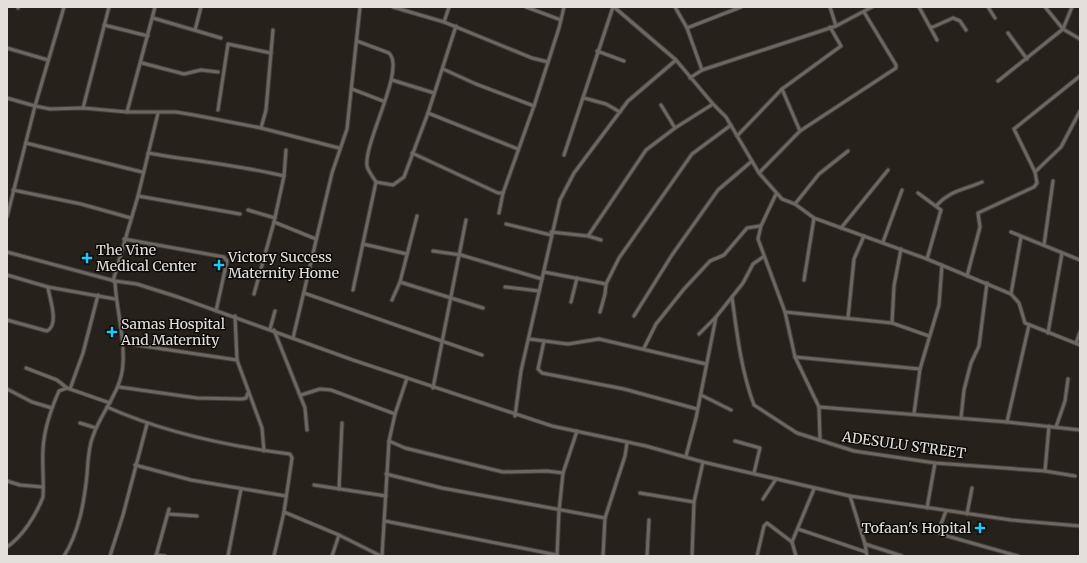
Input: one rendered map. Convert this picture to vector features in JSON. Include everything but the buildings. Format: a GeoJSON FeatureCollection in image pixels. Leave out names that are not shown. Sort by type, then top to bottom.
{"type":"FeatureCollection","features":[{"type":"Feature","properties":{"kind":"street"},"geometry":{"type":"LineString","coordinates":[[7,217],[9,198],[13,190],[35,106],[64,7]]}},
{"type":"Feature","properties":{"kind":"street"},"geometry":{"type":"LineString","coordinates":[[83,108],[109,7]]}},
{"type":"Feature","properties":{"kind":"street"},"geometry":{"type":"LineString","coordinates":[[127,112],[142,63],[155,7]]}},
{"type":"Feature","properties":{"kind":"street"},"geometry":{"type":"LineString","coordinates":[[195,30],[201,7]]}},
{"type":"Feature","properties":{"kind":"street"},"geometry":{"type":"LineString","coordinates":[[293,338],[339,148],[344,140],[347,129],[360,7]]}},
{"type":"Feature","properties":{"kind":"street"},"geometry":{"type":"LineString","coordinates":[[393,7],[404,8],[456,26],[532,58],[548,62]]}},
{"type":"Feature","properties":{"kind":"street"},"geometry":{"type":"LineString","coordinates":[[444,22],[449,7]]}},
{"type":"Feature","properties":{"kind":"street"},"geometry":{"type":"LineString","coordinates":[[526,7],[561,20]]}},
{"type":"Feature","properties":{"kind":"street"},"geometry":{"type":"LineString","coordinates":[[499,214],[503,193],[534,106],[564,7]]}},
{"type":"Feature","properties":{"kind":"street"},"geometry":{"type":"LineString","coordinates":[[564,155],[584,98],[597,51],[613,7],[676,60],[690,78],[726,117],[759,173],[776,194],[795,204],[814,218],[883,242],[1011,294],[1019,303],[1024,322],[1080,345]]}},
{"type":"Feature","properties":{"kind":"street"},"geometry":{"type":"LineString","coordinates":[[675,7],[687,28],[702,70]]}},
{"type":"Feature","properties":{"kind":"street"},"geometry":{"type":"LineString","coordinates":[[687,28],[741,7]]}},
{"type":"Feature","properties":{"kind":"street"},"geometry":{"type":"LineString","coordinates":[[830,7],[836,26]]}},
{"type":"Feature","properties":{"kind":"street"},"geometry":{"type":"LineString","coordinates":[[690,78],[702,70],[836,26],[872,7]]}},
{"type":"Feature","properties":{"kind":"street"},"geometry":{"type":"LineString","coordinates":[[919,7],[937,40]]}},
{"type":"Feature","properties":{"kind":"street"},"geometry":{"type":"LineString","coordinates":[[988,7],[995,18]]}},
{"type":"Feature","properties":{"kind":"street"},"geometry":{"type":"LineString","coordinates":[[1045,7],[1063,30],[1080,39]]}},
{"type":"Feature","properties":{"kind":"street"},"geometry":{"type":"LineString","coordinates":[[998,81],[1063,30],[1072,7]]}},
{"type":"Feature","properties":{"kind":"street"},"geometry":{"type":"LineString","coordinates":[[759,173],[800,131],[896,68],[896,65],[864,12]]}},
{"type":"Feature","properties":{"kind":"street"},"geometry":{"type":"LineString","coordinates":[[153,18],[221,38]]}},
{"type":"Feature","properties":{"kind":"street"},"geometry":{"type":"LineString","coordinates":[[930,27],[934,27],[953,18],[960,21],[966,30]]}},
{"type":"Feature","properties":{"kind":"street"},"geometry":{"type":"LineString","coordinates":[[104,25],[148,36]]}},
{"type":"Feature","properties":{"kind":"street"},"geometry":{"type":"LineString","coordinates":[[376,182],[388,185],[398,183],[404,177],[428,113],[456,26]]}},
{"type":"Feature","properties":{"kind":"street"},"geometry":{"type":"LineString","coordinates":[[738,136],[782,89],[841,46],[830,27]]}},
{"type":"Feature","properties":{"kind":"street"},"geometry":{"type":"LineString","coordinates":[[262,128],[266,110],[273,30]]}},
{"type":"Feature","properties":{"kind":"street"},"geometry":{"type":"LineString","coordinates":[[1008,33],[1027,59]]}},
{"type":"Feature","properties":{"kind":"street"},"geometry":{"type":"LineString","coordinates":[[353,290],[376,182],[367,165],[383,102],[392,80],[394,66],[392,56],[389,53],[357,41]]}},
{"type":"Feature","properties":{"kind":"street"},"geometry":{"type":"LineString","coordinates":[[218,110],[228,44],[271,53]]}},
{"type":"Feature","properties":{"kind":"street"},"geometry":{"type":"LineString","coordinates":[[7,48],[48,60]]}},
{"type":"Feature","properties":{"kind":"street"},"geometry":{"type":"LineString","coordinates":[[597,51],[624,62]]}},
{"type":"Feature","properties":{"kind":"street"},"geometry":{"type":"LineString","coordinates":[[515,416],[521,371],[544,272],[551,233],[560,200],[574,173],[628,101],[676,60]]}},
{"type":"Feature","properties":{"kind":"street"},"geometry":{"type":"LineString","coordinates":[[142,63],[184,74],[201,70],[218,72]]}},
{"type":"Feature","properties":{"kind":"street"},"geometry":{"type":"LineString","coordinates":[[443,68],[476,84],[534,106]]}},
{"type":"Feature","properties":{"kind":"street"},"geometry":{"type":"LineString","coordinates":[[967,276],[980,227],[978,213],[1034,187],[1037,183],[1035,172],[1014,129],[1080,76]]}},
{"type":"Feature","properties":{"kind":"street"},"geometry":{"type":"LineString","coordinates":[[392,80],[434,93]]}},
{"type":"Feature","properties":{"kind":"street"},"geometry":{"type":"LineString","coordinates":[[352,89],[383,102]]}},
{"type":"Feature","properties":{"kind":"street"},"geometry":{"type":"LineString","coordinates":[[782,89],[800,131]]}},
{"type":"Feature","properties":{"kind":"street"},"geometry":{"type":"LineString","coordinates":[[7,98],[50,109],[83,108],[127,112],[170,112],[194,114],[262,128],[339,148]]}},
{"type":"Feature","properties":{"kind":"street"},"geometry":{"type":"LineString","coordinates":[[584,98],[606,104],[620,112]]}},
{"type":"Feature","properties":{"kind":"street"},"geometry":{"type":"LineString","coordinates":[[588,236],[646,150],[675,128],[713,104]]}},
{"type":"Feature","properties":{"kind":"street"},"geometry":{"type":"LineString","coordinates":[[662,105],[675,128]]}},
{"type":"Feature","properties":{"kind":"street"},"geometry":{"type":"LineString","coordinates":[[1035,172],[1061,147],[1080,111]]}},
{"type":"Feature","properties":{"kind":"street"},"geometry":{"type":"LineString","coordinates":[[64,556],[74,535],[82,507],[90,444],[96,428],[118,387],[123,366],[123,343],[115,299],[114,281],[124,239],[138,196],[142,172],[158,113]]}},
{"type":"Feature","properties":{"kind":"street"},"geometry":{"type":"LineString","coordinates":[[428,113],[518,149]]}},
{"type":"Feature","properties":{"kind":"street"},"geometry":{"type":"LineString","coordinates":[[600,312],[606,284],[619,258],[647,215],[692,154],[731,125]]}},
{"type":"Feature","properties":{"kind":"street"},"geometry":{"type":"LineString","coordinates":[[26,143],[142,172]]}},
{"type":"Feature","properties":{"kind":"street"},"geometry":{"type":"LineString","coordinates":[[254,294],[275,218],[284,176],[286,150]]}},
{"type":"Feature","properties":{"kind":"street"},"geometry":{"type":"LineString","coordinates":[[795,204],[819,174],[848,151]]}},
{"type":"Feature","properties":{"kind":"street"},"geometry":{"type":"LineString","coordinates":[[148,153],[208,163],[255,168],[284,176]]}},
{"type":"Feature","properties":{"kind":"street"},"geometry":{"type":"LineString","coordinates":[[412,153],[498,193],[503,193]]}},
{"type":"Feature","properties":{"kind":"street"},"geometry":{"type":"LineString","coordinates":[[634,316],[672,255],[718,190],[752,161]]}},
{"type":"Feature","properties":{"kind":"street"},"geometry":{"type":"LineString","coordinates":[[841,228],[888,170]]}},
{"type":"Feature","properties":{"kind":"street"},"geometry":{"type":"LineString","coordinates":[[1044,245],[1053,181]]}},
{"type":"Feature","properties":{"kind":"street"},"geometry":{"type":"LineString","coordinates":[[937,205],[945,196],[963,187],[969,188],[982,182]]}},
{"type":"Feature","properties":{"kind":"street"},"geometry":{"type":"LineString","coordinates":[[13,190],[81,204],[131,218]]}},
{"type":"Feature","properties":{"kind":"street"},"geometry":{"type":"LineString","coordinates":[[883,242],[902,190]]}},
{"type":"Feature","properties":{"kind":"street"},"geometry":{"type":"LineString","coordinates":[[918,193],[937,205],[941,210],[927,259]]}},
{"type":"Feature","properties":{"kind":"street"},"geometry":{"type":"LineString","coordinates":[[776,194],[760,226],[758,239],[763,256],[785,312],[795,357],[819,407],[820,440]]}},
{"type":"Feature","properties":{"kind":"street"},"geometry":{"type":"LineString","coordinates":[[138,196],[240,214]]}},
{"type":"Feature","properties":{"kind":"street"},"geometry":{"type":"LineString","coordinates":[[248,210],[275,218]]}},
{"type":"Feature","properties":{"kind":"street"},"geometry":{"type":"LineString","coordinates":[[392,300],[400,282],[417,216]]}},
{"type":"Feature","properties":{"kind":"street"},"geometry":{"type":"LineString","coordinates":[[804,280],[814,218]]}},
{"type":"Feature","properties":{"kind":"street"},"geometry":{"type":"LineString","coordinates":[[433,388],[452,298],[466,220]]}},
{"type":"Feature","properties":{"kind":"street"},"geometry":{"type":"LineString","coordinates":[[274,222],[316,239]]}},
{"type":"Feature","properties":{"kind":"street"},"geometry":{"type":"LineString","coordinates":[[506,224],[551,233],[588,236],[601,240]]}},
{"type":"Feature","properties":{"kind":"street"},"geometry":{"type":"LineString","coordinates":[[644,348],[656,324],[710,261],[724,255],[747,228],[760,226]]}},
{"type":"Feature","properties":{"kind":"street"},"geometry":{"type":"LineString","coordinates":[[1011,232],[1080,260]]}},
{"type":"Feature","properties":{"kind":"street"},"geometry":{"type":"LineString","coordinates":[[848,318],[854,259],[864,236]]}},
{"type":"Feature","properties":{"kind":"street"},"geometry":{"type":"LineString","coordinates":[[1011,294],[1021,237]]}},
{"type":"Feature","properties":{"kind":"street"},"geometry":{"type":"LineString","coordinates":[[124,239],[224,257],[227,261],[216,311]]}},
{"type":"Feature","properties":{"kind":"street"},"geometry":{"type":"LineString","coordinates":[[363,244],[407,254]]}},
{"type":"Feature","properties":{"kind":"street"},"geometry":{"type":"LineString","coordinates":[[892,323],[894,286],[901,249]]}},
{"type":"Feature","properties":{"kind":"street"},"geometry":{"type":"LineString","coordinates":[[434,251],[460,255],[542,279]]}},
{"type":"Feature","properties":{"kind":"street"},"geometry":{"type":"LineString","coordinates":[[7,252],[114,281],[137,284],[235,316],[433,388],[515,416],[552,426],[686,456],[703,462],[850,496],[1011,520],[1080,526]]}},
{"type":"Feature","properties":{"kind":"street"},"geometry":{"type":"LineString","coordinates":[[1048,333],[1062,253]]}},
{"type":"Feature","properties":{"kind":"street"},"geometry":{"type":"LineString","coordinates":[[699,334],[716,317],[743,283],[753,264],[763,256]]}},
{"type":"Feature","properties":{"kind":"street"},"geometry":{"type":"LineString","coordinates":[[914,414],[920,369],[939,305],[942,265]]}},
{"type":"Feature","properties":{"kind":"street"},"geometry":{"type":"LineString","coordinates":[[544,272],[606,284]]}},
{"type":"Feature","properties":{"kind":"street"},"geometry":{"type":"LineString","coordinates":[[7,275],[48,287],[115,299]]}},
{"type":"Feature","properties":{"kind":"street"},"geometry":{"type":"LineString","coordinates":[[571,302],[577,278]]}},
{"type":"Feature","properties":{"kind":"street"},"geometry":{"type":"LineString","coordinates":[[400,282],[483,308]]}},
{"type":"Feature","properties":{"kind":"street"},"geometry":{"type":"LineString","coordinates":[[961,418],[964,390],[970,363],[979,346],[987,284]]}},
{"type":"Feature","properties":{"kind":"street"},"geometry":{"type":"LineString","coordinates":[[505,286],[539,291]]}},
{"type":"Feature","properties":{"kind":"street"},"geometry":{"type":"LineString","coordinates":[[7,320],[47,331],[50,330],[52,327],[53,313],[48,287]]}},
{"type":"Feature","properties":{"kind":"street"},"geometry":{"type":"LineString","coordinates":[[304,293],[482,355]]}},
{"type":"Feature","properties":{"kind":"street"},"geometry":{"type":"LineString","coordinates":[[68,389],[83,353],[98,295]]}},
{"type":"Feature","properties":{"kind":"street","name":"ADESULU STREET"},"geometry":{"type":"LineString","coordinates":[[732,297],[738,345],[754,405],[797,433],[854,451],[935,463],[1045,471],[1075,476]]}},
{"type":"Feature","properties":{"kind":"street"},"geometry":{"type":"LineString","coordinates":[[275,311],[272,330],[301,395],[305,408],[307,430]]}},
{"type":"Feature","properties":{"kind":"street"},"geometry":{"type":"LineString","coordinates":[[785,312],[892,323],[929,336]]}},
{"type":"Feature","properties":{"kind":"street"},"geometry":{"type":"LineString","coordinates":[[235,316],[237,360],[262,428],[264,450]]}},
{"type":"Feature","properties":{"kind":"street"},"geometry":{"type":"LineString","coordinates":[[686,456],[701,395],[716,317]]}},
{"type":"Feature","properties":{"kind":"street"},"geometry":{"type":"LineString","coordinates":[[1007,422],[1029,325]]}},
{"type":"Feature","properties":{"kind":"street"},"geometry":{"type":"LineString","coordinates":[[1076,343],[1080,332]]}},
{"type":"Feature","properties":{"kind":"street"},"geometry":{"type":"LineString","coordinates":[[529,339],[568,344],[597,339],[644,348],[706,364]]}},
{"type":"Feature","properties":{"kind":"street"},"geometry":{"type":"LineString","coordinates":[[544,341],[538,369],[542,373],[624,389],[697,409]]}},
{"type":"Feature","properties":{"kind":"street"},"geometry":{"type":"LineString","coordinates":[[123,343],[237,360]]}},
{"type":"Feature","properties":{"kind":"street"},"geometry":{"type":"LineString","coordinates":[[795,357],[920,369]]}},
{"type":"Feature","properties":{"kind":"street"},"geometry":{"type":"LineString","coordinates":[[26,368],[57,380],[68,389],[110,403]]}},
{"type":"Feature","properties":{"kind":"street"},"geometry":{"type":"LineString","coordinates":[[284,512],[382,556],[389,441],[395,414],[407,378]]}},
{"type":"Feature","properties":{"kind":"street"},"geometry":{"type":"LineString","coordinates":[[1056,427],[1065,401],[1068,379]]}},
{"type":"Feature","properties":{"kind":"street"},"geometry":{"type":"LineString","coordinates":[[118,387],[212,399],[242,399],[246,398],[249,391]]}},
{"type":"Feature","properties":{"kind":"street"},"geometry":{"type":"LineString","coordinates":[[7,389],[32,402],[52,408]]}},
{"type":"Feature","properties":{"kind":"street"},"geometry":{"type":"LineString","coordinates":[[7,547],[18,539],[40,504],[43,487],[43,447],[52,408],[59,391],[68,389]]}},
{"type":"Feature","properties":{"kind":"street"},"geometry":{"type":"LineString","coordinates":[[301,395],[320,389],[331,390],[395,414]]}},
{"type":"Feature","properties":{"kind":"street"},"geometry":{"type":"LineString","coordinates":[[701,395],[731,410]]}},
{"type":"Feature","properties":{"kind":"street"},"geometry":{"type":"LineString","coordinates":[[107,407],[147,424],[192,437],[290,454],[284,512],[274,556]]}},
{"type":"Feature","properties":{"kind":"street"},"geometry":{"type":"LineString","coordinates":[[819,407],[1007,422],[1080,430]]}},
{"type":"Feature","properties":{"kind":"street"},"geometry":{"type":"LineString","coordinates":[[80,423],[96,428]]}},
{"type":"Feature","properties":{"kind":"street"},"geometry":{"type":"LineString","coordinates":[[339,489],[342,423]]}},
{"type":"Feature","properties":{"kind":"street"},"geometry":{"type":"LineString","coordinates":[[110,556],[123,515],[147,424]]}},
{"type":"Feature","properties":{"kind":"street"},"geometry":{"type":"LineString","coordinates":[[1045,471],[1049,426]]}},
{"type":"Feature","properties":{"kind":"street"},"geometry":{"type":"LineString","coordinates":[[385,521],[557,556],[559,511],[563,473],[577,431]]}},
{"type":"Feature","properties":{"kind":"street"},"geometry":{"type":"LineString","coordinates":[[389,441],[405,448],[503,472],[547,471],[563,473]]}},
{"type":"Feature","properties":{"kind":"street"},"geometry":{"type":"LineString","coordinates":[[735,441],[760,448],[754,473]]}},
{"type":"Feature","properties":{"kind":"street"},"geometry":{"type":"LineString","coordinates":[[603,556],[605,518],[625,456],[627,443]]}},
{"type":"Feature","properties":{"kind":"street"},"geometry":{"type":"LineString","coordinates":[[692,556],[694,502],[703,462]]}},
{"type":"Feature","properties":{"kind":"street"},"geometry":{"type":"LineString","coordinates":[[927,508],[935,463]]}},
{"type":"Feature","properties":{"kind":"street"},"geometry":{"type":"LineString","coordinates":[[135,465],[191,480],[286,496]]}},
{"type":"Feature","properties":{"kind":"street"},"geometry":{"type":"LineString","coordinates":[[386,474],[442,488],[526,502],[559,511],[605,518]]}},
{"type":"Feature","properties":{"kind":"street"},"geometry":{"type":"LineString","coordinates":[[763,499],[776,479]]}},
{"type":"Feature","properties":{"kind":"street"},"geometry":{"type":"LineString","coordinates":[[7,481],[20,485],[43,487]]}},
{"type":"Feature","properties":{"kind":"street"},"geometry":{"type":"LineString","coordinates":[[314,486],[386,496]]}},
{"type":"Feature","properties":{"kind":"street"},"geometry":{"type":"LineString","coordinates":[[792,542],[814,488]]}},
{"type":"Feature","properties":{"kind":"street"},"geometry":{"type":"LineString","coordinates":[[967,514],[972,488]]}},
{"type":"Feature","properties":{"kind":"street"},"geometry":{"type":"LineString","coordinates":[[228,556],[241,489]]}},
{"type":"Feature","properties":{"kind":"street"},"geometry":{"type":"LineString","coordinates":[[640,493],[694,502]]}},
{"type":"Feature","properties":{"kind":"street"},"geometry":{"type":"LineString","coordinates":[[850,496],[866,544],[867,556]]}},
{"type":"Feature","properties":{"kind":"street"},"geometry":{"type":"LineString","coordinates":[[165,556],[156,556],[169,509]]}},
{"type":"Feature","properties":{"kind":"street"},"geometry":{"type":"LineString","coordinates":[[946,511],[939,534],[1018,556]]}},
{"type":"Feature","properties":{"kind":"street"},"geometry":{"type":"LineString","coordinates":[[168,514],[197,516]]}},
{"type":"Feature","properties":{"kind":"street"},"geometry":{"type":"LineString","coordinates":[[647,556],[649,520]]}},
{"type":"Feature","properties":{"kind":"street"},"geometry":{"type":"LineString","coordinates":[[757,556],[764,526],[767,524],[792,542],[796,556]]}},
{"type":"Feature","properties":{"kind":"street"},"geometry":{"type":"LineString","coordinates":[[798,529],[866,552]]}},
{"type":"Feature","properties":{"kind":"street"},"geometry":{"type":"LineString","coordinates":[[332,556],[338,535]]}},
{"type":"Feature","properties":{"kind":"street"},"geometry":{"type":"LineString","coordinates":[[866,544],[902,556]]}},
{"type":"Feature","properties":{"kind":"place","name":"The Vine Medical Center"},"geometry":{"type":"Point","coordinates":[87,258]}},
{"type":"Feature","properties":{"kind":"place","name":"Victory Success Maternity Home"},"geometry":{"type":"Point","coordinates":[219,265]}},
{"type":"Feature","properties":{"kind":"place","name":"Samas Hospital And Maternity"},"geometry":{"type":"Point","coordinates":[112,332]}},
{"type":"Feature","properties":{"kind":"place","name":"Tofaan's Hopital"},"geometry":{"type":"Point","coordinates":[980,528]}}]}
